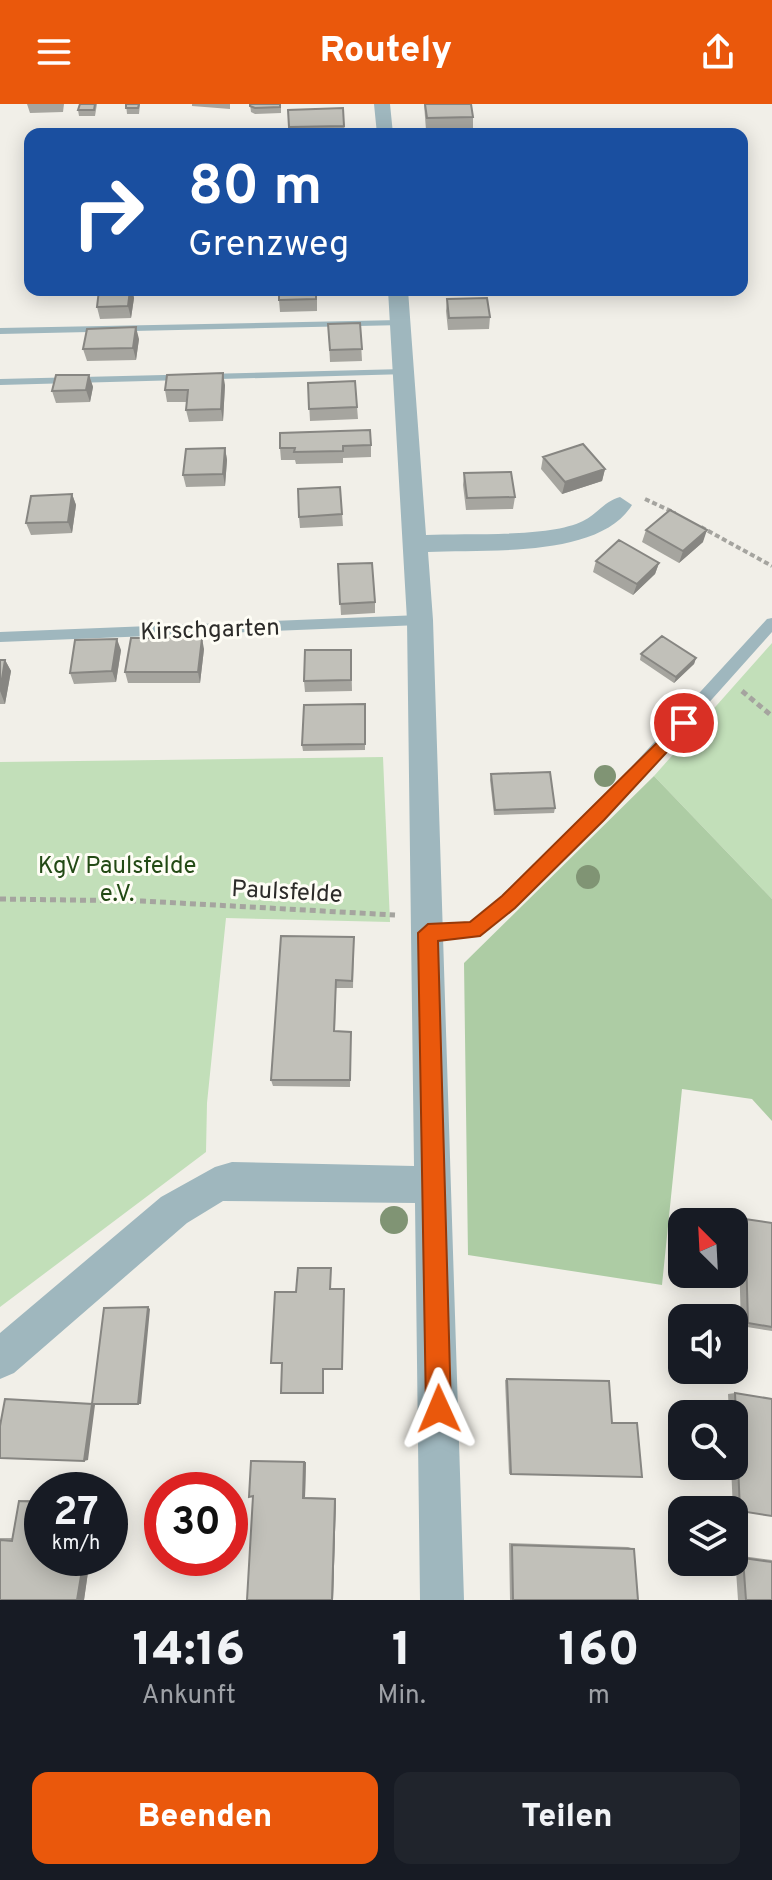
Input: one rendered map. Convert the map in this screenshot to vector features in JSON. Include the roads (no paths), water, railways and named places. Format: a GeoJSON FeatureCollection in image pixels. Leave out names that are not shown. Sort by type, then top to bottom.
{"type":"FeatureCollection","features":[{"type":"Feature","properties":{"kind":"street"},"geometry":{"type":"LineString","coordinates":[[382,104],[384,128]]}},
{"type":"Feature","properties":{"kind":"street"},"geometry":{"type":"LineString","coordinates":[[398,296],[420,620],[442,1600]]}},
{"type":"Feature","properties":{"kind":"street"},"geometry":{"type":"LineString","coordinates":[[417,544],[553,538],[592,527],[620,505]]}},
{"type":"Feature","properties":{"kind":"street"},"geometry":{"type":"LineString","coordinates":[[0,1359],[174,1210],[215,1185],[232,1180],[434,1185]]}},
{"type":"Feature","properties":{"kind":"lane"},"geometry":{"type":"LineString","coordinates":[[0,331],[400,323]]}},
{"type":"Feature","properties":{"kind":"lane"},"geometry":{"type":"LineString","coordinates":[[0,382],[404,372]]}},
{"type":"Feature","properties":{"kind":"lane","name":"Kirschgarten"},"geometry":{"type":"LineString","coordinates":[[0,637],[420,620]]}},
{"type":"Feature","properties":{"kind":"lane"},"geometry":{"type":"LineString","coordinates":[[428,925],[474,930],[509,902],[598,815],[772,623]]}},
{"type":"Feature","properties":{"kind":"park label","name":"KgV Paulsfelde e.V."},"geometry":{"type":"Point","coordinates":[117,879]}}]}
